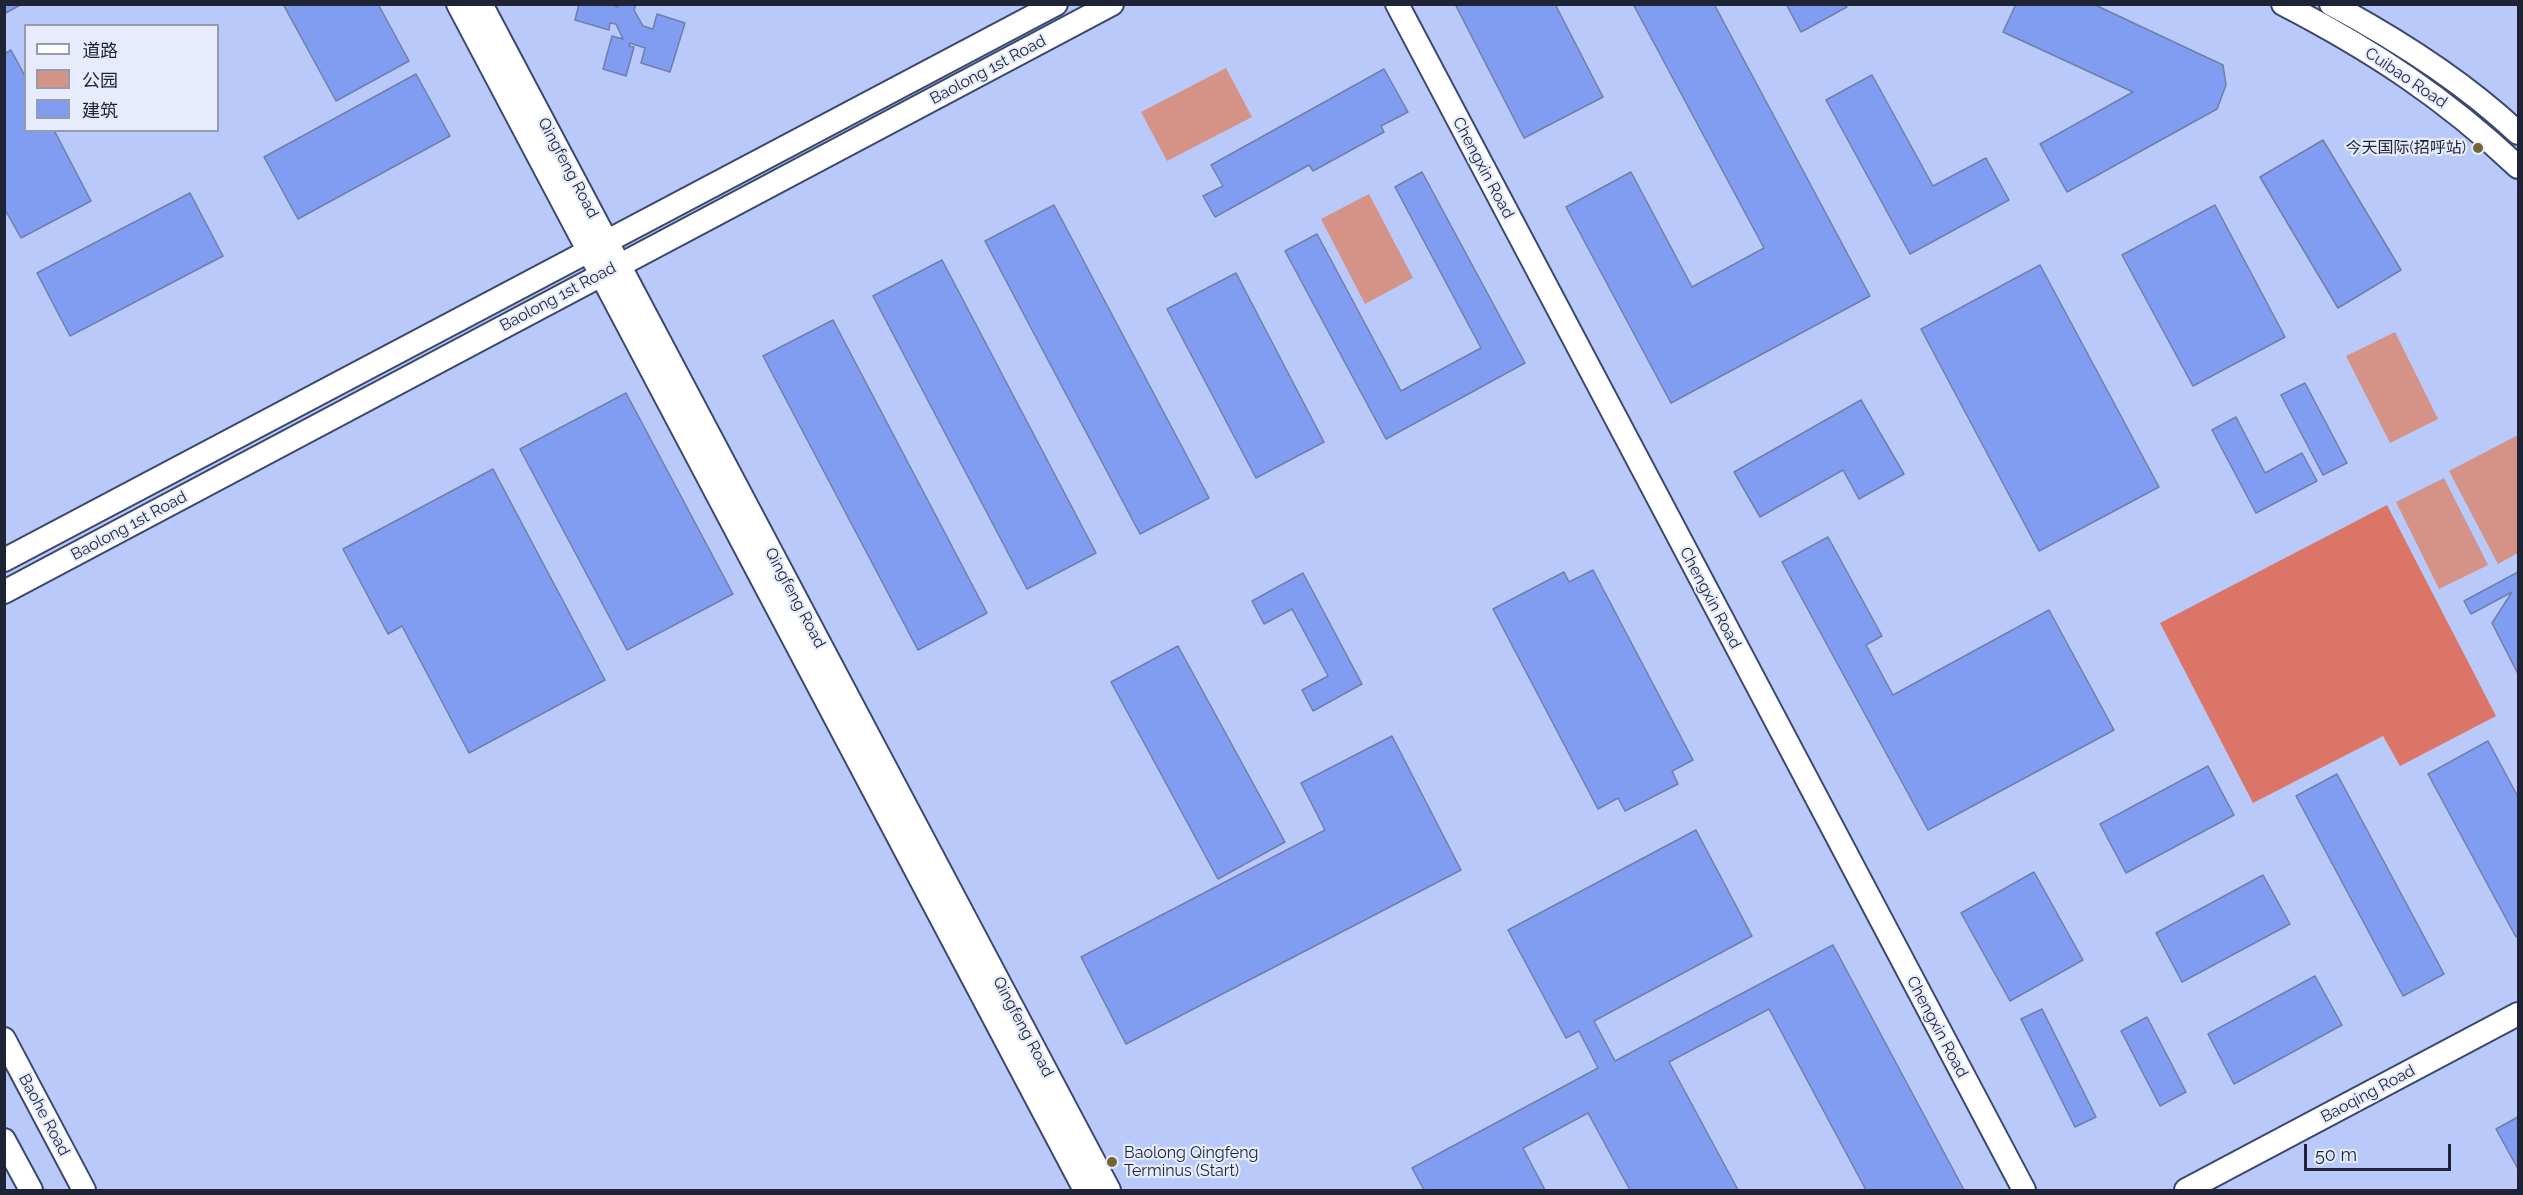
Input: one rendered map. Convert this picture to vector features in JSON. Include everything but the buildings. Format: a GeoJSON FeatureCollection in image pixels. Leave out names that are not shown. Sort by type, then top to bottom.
{"type":"FeatureCollection","features":[{"type":"Feature","properties":{"kind":"street","name":"Qingfeng Road"},"geometry":{"type":"LineString","coordinates":[[458,4],[610,269],[1109,1191]]}},
{"type":"Feature","properties":{"kind":"street","name":"Qingfeng Road"},"geometry":{"type":"LineString","coordinates":[[482,4],[598,248]]}},
{"type":"Feature","properties":{"kind":"street","name":"Baolong 1st Road"},"geometry":{"type":"LineString","coordinates":[[4,560],[1056,4]]}},
{"type":"Feature","properties":{"kind":"street","name":"Baolong 1st Road"},"geometry":{"type":"LineString","coordinates":[[4,592],[1112,4]]}},
{"type":"Feature","properties":{"kind":"street","name":"Chengxin Road"},"geometry":{"type":"LineString","coordinates":[[1397,4],[2024,1191]]}},
{"type":"Feature","properties":{"kind":"street","name":"Cuibao Road"},"geometry":{"type":"LineString","coordinates":[[2283,4],[2360,47],[2426,89],[2481,132],[2518,167]]}},
{"type":"Feature","properties":{"kind":"street","name":"Cuibao Road"},"geometry":{"type":"LineString","coordinates":[[2331,4],[2373,27],[2436,67],[2499,114],[2518,133]]}},
{"type":"Feature","properties":{"kind":"street","name":"Qingfeng Road"},"geometry":{"type":"LineString","coordinates":[[610,269],[1085,1191]]}},
{"type":"Feature","properties":{"kind":"street","name":"Baoqing Road"},"geometry":{"type":"LineString","coordinates":[[2186,1191],[2518,1014]]}},
{"type":"Feature","properties":{"kind":"street","name":"Baohe Road"},"geometry":{"type":"LineString","coordinates":[[4,1039],[84,1191]]}},
{"type":"Feature","properties":{"kind":"street"},"geometry":{"type":"LineString","coordinates":[[4,1140],[31,1191]]}},
{"type":"Feature","properties":{"kind":"green space"},"geometry":{"type":"Polygon","coordinates":[[[1226,68],[1252,117],[1167,161],[1141,112],[1226,68]]]}},
{"type":"Feature","properties":{"kind":"green space"},"geometry":{"type":"Polygon","coordinates":[[[1369,194],[1413,278],[1365,304],[1321,219],[1369,194]]]}},
{"type":"Feature","properties":{"kind":"green space"},"geometry":{"type":"Polygon","coordinates":[[[2395,332],[2438,419],[2390,443],[2346,356],[2395,332]]]}},
{"type":"Feature","properties":{"kind":"green space"},"geometry":{"type":"Polygon","coordinates":[[[2518,435],[2518,553],[2498,564],[2449,471],[2518,435]]]}},
{"type":"Feature","properties":{"kind":"green space"},"geometry":{"type":"Polygon","coordinates":[[[2444,478],[2488,565],[2439,589],[2396,502],[2444,478]]]}},
{"type":"Feature","properties":{"kind":"shaded area"},"geometry":{"type":"Polygon","coordinates":[[[2387,505],[2496,716],[2400,766],[2383,736],[2253,803],[2160,623],[2387,505]]]}},
{"type":"Feature","properties":{"kind":"place","name":"今天国际(招呼站)"},"geometry":{"type":"Point","coordinates":[2478,148]}},
{"type":"Feature","properties":{"kind":"place","name":"Baolong Qingfeng Terminus (Start)"},"geometry":{"type":"Point","coordinates":[1112,1162]}}]}
